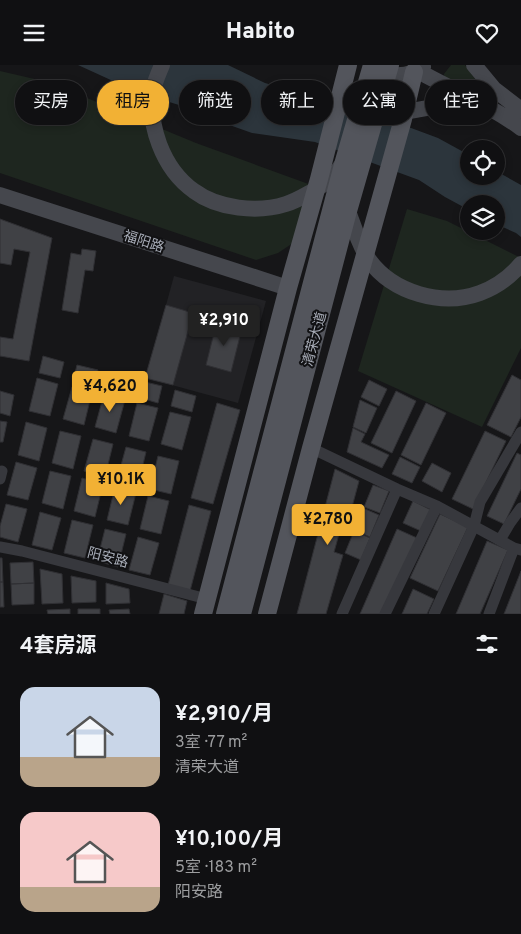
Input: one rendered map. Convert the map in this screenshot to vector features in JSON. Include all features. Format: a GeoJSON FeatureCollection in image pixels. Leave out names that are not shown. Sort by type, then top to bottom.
{"type":"FeatureCollection","features":[{"type":"Feature","properties":{"kind":"main road","name":"清荣大道"},"geometry":{"type":"LineString","coordinates":[[225,614],[344,161],[372,65]]}},
{"type":"Feature","properties":{"kind":"main road","name":"清荣大道"},"geometry":{"type":"LineString","coordinates":[[242,614],[348,211],[390,65]]}},
{"type":"Feature","properties":{"kind":"main road"},"geometry":{"type":"LineString","coordinates":[[415,81],[419,69]]}},
{"type":"Feature","properties":{"kind":"main road"},"geometry":{"type":"LineString","coordinates":[[205,607],[344,79]]}},
{"type":"Feature","properties":{"kind":"main road"},"geometry":{"type":"LineString","coordinates":[[267,614],[401,125]]}},
{"type":"Feature","properties":{"kind":"street"},"geometry":{"type":"LineString","coordinates":[[162,65],[154,87],[152,102],[155,133],[165,156],[175,172],[195,192],[226,205],[253,209],[271,208],[299,199],[325,184],[334,176],[344,161]]}},
{"type":"Feature","properties":{"kind":"street"},"geometry":{"type":"LineString","coordinates":[[338,65],[344,79]]}},
{"type":"Feature","properties":{"kind":"street"},"geometry":{"type":"LineString","coordinates":[[365,65],[372,70],[387,75],[403,75],[419,69],[439,80]]}},
{"type":"Feature","properties":{"kind":"street"},"geometry":{"type":"LineString","coordinates":[[474,65],[514,114],[521,128]]}},
{"type":"Feature","properties":{"kind":"street"},"geometry":{"type":"LineString","coordinates":[[497,108],[514,114]]}},
{"type":"Feature","properties":{"kind":"street"},"geometry":{"type":"LineString","coordinates":[[514,114],[521,134]]}},
{"type":"Feature","properties":{"kind":"street","name":"福阳路"},"geometry":{"type":"LineString","coordinates":[[0,195],[288,288]]}},
{"type":"Feature","properties":{"kind":"street"},"geometry":{"type":"LineString","coordinates":[[348,211],[360,244],[370,261],[394,283],[430,297],[460,298],[479,294],[500,283],[521,265]]}},
{"type":"Feature","properties":{"kind":"street"},"geometry":{"type":"LineString","coordinates":[[434,614],[474,526],[480,502],[521,432]]}},
{"type":"Feature","properties":{"kind":"street"},"geometry":{"type":"LineString","coordinates":[[311,448],[437,506],[518,549],[489,614]]}},
{"type":"Feature","properties":{"kind":"street"},"geometry":{"type":"LineString","coordinates":[[343,614],[397,489]]}},
{"type":"Feature","properties":{"kind":"street"},"geometry":{"type":"LineString","coordinates":[[385,614],[437,506]]}},
{"type":"Feature","properties":{"kind":"street"},"geometry":{"type":"LineString","coordinates":[[500,540],[521,507]]}},
{"type":"Feature","properties":{"kind":"street","name":"阳安路"},"geometry":{"type":"LineString","coordinates":[[0,547],[22,551],[205,607]]}},
{"type":"Feature","properties":{"kind":"shaded area"},"geometry":{"type":"Polygon","coordinates":[[[78,65],[228,65],[261,81],[261,125],[333,125],[333,99],[343,103],[343,125],[403,125],[438,138],[460,150],[460,185],[505,185],[505,176],[521,185],[521,237],[505,228],[505,195],[460,195],[460,205],[419,180],[315,142],[252,133],[229,125],[251,125],[251,80],[179,80],[179,105],[169,102],[169,80],[111,80],[78,65]]]}},
{"type":"Feature","properties":{"kind":"shaded area"},"geometry":{"type":"Polygon","coordinates":[[[451,65],[465,65],[476,80],[450,80],[444,77],[444,74],[451,65]]]}},
{"type":"Feature","properties":{"kind":"shaded area"},"geometry":{"type":"Polygon","coordinates":[[[0,71],[39,80],[15,80],[15,125],[87,125],[87,98],[97,102],[97,125],[152,125],[314,186],[296,241],[278,253],[256,260],[0,173],[0,71]]]}},
{"type":"Feature","properties":{"kind":"shaded area"},"geometry":{"type":"Polygon","coordinates":[[[407,209],[447,221],[460,228],[460,240],[485,240],[521,258],[521,348],[482,427],[358,371],[407,209]]]}},
{"type":"Feature","properties":{"kind":"shaded area"},"geometry":{"type":"Polygon","coordinates":[[[174,276],[266,301],[238,403],[146,378],[174,276]]]}},
{"type":"Feature","properties":{"kind":"building"},"geometry":{"type":"Polygon","coordinates":[[[0,219],[52,238],[29,361],[0,356],[0,337],[13,339],[30,252],[14,249],[11,265],[0,263],[0,219]]]}},
{"type":"Feature","properties":{"kind":"building"},"geometry":{"type":"Polygon","coordinates":[[[82,249],[96,251],[93,271],[85,270],[78,313],[62,310],[71,253],[81,255],[82,249]]]}},
{"type":"Feature","properties":{"kind":"building"},"geometry":{"type":"Polygon","coordinates":[[[166,305],[193,313],[173,385],[145,378],[166,305]]]}},
{"type":"Feature","properties":{"kind":"building"},"geometry":{"type":"Polygon","coordinates":[[[217,321],[242,328],[231,372],[206,365],[217,321]]]}},
{"type":"Feature","properties":{"kind":"building"},"geometry":{"type":"Polygon","coordinates":[[[43,356],[64,362],[60,378],[39,373],[43,356]]]}},
{"type":"Feature","properties":{"kind":"building"},"geometry":{"type":"Polygon","coordinates":[[[77,365],[98,370],[94,387],[73,381],[77,365]]]}},
{"type":"Feature","properties":{"kind":"building"},"geometry":{"type":"Polygon","coordinates":[[[109,373],[130,378],[126,394],[105,389],[109,373]]]}},
{"type":"Feature","properties":{"kind":"building"},"geometry":{"type":"Polygon","coordinates":[[[512,375],[521,380],[521,417],[511,437],[487,425],[512,375]]]}},
{"type":"Feature","properties":{"kind":"building"},"geometry":{"type":"Polygon","coordinates":[[[37,378],[58,384],[50,416],[29,411],[37,378]]]}},
{"type":"Feature","properties":{"kind":"building"},"geometry":{"type":"Polygon","coordinates":[[[369,380],[387,389],[379,406],[361,397],[369,380]]]}},
{"type":"Feature","properties":{"kind":"building"},"geometry":{"type":"Polygon","coordinates":[[[141,381],[162,386],[158,403],[137,397],[141,381]]]}},
{"type":"Feature","properties":{"kind":"building"},"geometry":{"type":"Polygon","coordinates":[[[72,387],[92,392],[84,425],[63,419],[72,387]]]}},
{"type":"Feature","properties":{"kind":"building"},"geometry":{"type":"Polygon","coordinates":[[[175,390],[196,396],[192,412],[171,406],[175,390]]]}},
{"type":"Feature","properties":{"kind":"building"},"geometry":{"type":"Polygon","coordinates":[[[0,391],[14,395],[10,416],[0,413],[0,391]]]}},
{"type":"Feature","properties":{"kind":"building"},"geometry":{"type":"Polygon","coordinates":[[[396,391],[416,401],[392,453],[371,443],[396,391]]]}},
{"type":"Feature","properties":{"kind":"building"},"geometry":{"type":"Polygon","coordinates":[[[104,394],[125,400],[116,433],[95,427],[104,394]]]}},
{"type":"Feature","properties":{"kind":"building"},"geometry":{"type":"Polygon","coordinates":[[[360,400],[377,408],[366,433],[353,427],[360,400]]]}},
{"type":"Feature","properties":{"kind":"building"},"geometry":{"type":"Polygon","coordinates":[[[137,403],[158,408],[149,441],[129,436],[137,403]]]}},
{"type":"Feature","properties":{"kind":"building"},"geometry":{"type":"Polygon","coordinates":[[[217,403],[240,410],[213,504],[191,498],[217,403]]]}},
{"type":"Feature","properties":{"kind":"building"},"geometry":{"type":"Polygon","coordinates":[[[426,403],[446,413],[421,465],[401,455],[426,403]]]}},
{"type":"Feature","properties":{"kind":"building"},"geometry":{"type":"Polygon","coordinates":[[[170,412],[191,417],[182,450],[161,444],[170,412]]]}},
{"type":"Feature","properties":{"kind":"building"},"geometry":{"type":"Polygon","coordinates":[[[0,421],[7,422],[3,442],[0,442],[0,421]]]}},
{"type":"Feature","properties":{"kind":"building"},"geometry":{"type":"Polygon","coordinates":[[[26,422],[47,428],[39,461],[18,455],[26,422]]]}},
{"type":"Feature","properties":{"kind":"building"},"geometry":{"type":"Polygon","coordinates":[[[353,428],[365,434],[361,442],[389,455],[382,468],[347,452],[353,428]]]}},
{"type":"Feature","properties":{"kind":"building"},"geometry":{"type":"Polygon","coordinates":[[[60,431],[81,436],[73,469],[52,463],[60,431]]]}},
{"type":"Feature","properties":{"kind":"building"},"geometry":{"type":"Polygon","coordinates":[[[485,431],[506,441],[473,509],[452,499],[485,431]]]}},
{"type":"Feature","properties":{"kind":"building"},"geometry":{"type":"Polygon","coordinates":[[[93,439],[113,444],[105,477],[84,471],[93,439]]]}},
{"type":"Feature","properties":{"kind":"building"},"geometry":{"type":"Polygon","coordinates":[[[126,447],[146,452],[138,485],[117,480],[126,447]]]}},
{"type":"Feature","properties":{"kind":"building"},"geometry":{"type":"Polygon","coordinates":[[[517,453],[521,455],[521,489],[504,524],[487,516],[517,453]]]}},
{"type":"Feature","properties":{"kind":"building"},"geometry":{"type":"Polygon","coordinates":[[[158,456],[179,461],[171,494],[150,489],[158,456]]]}},
{"type":"Feature","properties":{"kind":"building"},"geometry":{"type":"Polygon","coordinates":[[[400,457],[420,467],[412,483],[392,474],[400,457]]]}},
{"type":"Feature","properties":{"kind":"building"},"geometry":{"type":"Polygon","coordinates":[[[16,462],[37,468],[28,500],[7,495],[16,462]]]}},
{"type":"Feature","properties":{"kind":"building"},"geometry":{"type":"Polygon","coordinates":[[[432,463],[451,473],[442,492],[422,481],[432,463]]]}},
{"type":"Feature","properties":{"kind":"building"},"geometry":{"type":"Polygon","coordinates":[[[335,469],[359,481],[348,522],[343,520],[334,552],[343,555],[326,614],[297,614],[335,469]]]}},
{"type":"Feature","properties":{"kind":"building"},"geometry":{"type":"Polygon","coordinates":[[[50,471],[71,476],[63,509],[42,503],[50,471]]]}},
{"type":"Feature","properties":{"kind":"building"},"geometry":{"type":"Polygon","coordinates":[[[82,478],[103,484],[95,517],[74,511],[82,478]]]}},
{"type":"Feature","properties":{"kind":"building"},"geometry":{"type":"Polygon","coordinates":[[[373,485],[389,491],[380,513],[364,507],[373,485]]]}},
{"type":"Feature","properties":{"kind":"building"},"geometry":{"type":"Polygon","coordinates":[[[115,487],[136,493],[128,525],[107,520],[115,487]]]}},
{"type":"Feature","properties":{"kind":"building"},"geometry":{"type":"Polygon","coordinates":[[[148,496],[169,501],[161,534],[140,529],[148,496]]]}},
{"type":"Feature","properties":{"kind":"building"},"geometry":{"type":"Polygon","coordinates":[[[413,501],[431,510],[421,531],[403,523],[413,501]]]}},
{"type":"Feature","properties":{"kind":"building"},"geometry":{"type":"Polygon","coordinates":[[[6,504],[27,509],[18,542],[0,537],[0,526],[6,504]]]}},
{"type":"Feature","properties":{"kind":"building"},"geometry":{"type":"Polygon","coordinates":[[[189,505],[211,511],[190,591],[168,585],[189,505]]]}},
{"type":"Feature","properties":{"kind":"building"},"geometry":{"type":"Polygon","coordinates":[[[363,508],[379,515],[370,537],[354,530],[363,508]]]}},
{"type":"Feature","properties":{"kind":"building"},"geometry":{"type":"Polygon","coordinates":[[[40,512],[61,518],[52,550],[32,545],[40,512]]]}},
{"type":"Feature","properties":{"kind":"building"},"geometry":{"type":"Polygon","coordinates":[[[440,514],[468,527],[438,591],[410,578],[440,514]]]}},
{"type":"Feature","properties":{"kind":"building"},"geometry":{"type":"Polygon","coordinates":[[[72,520],[93,525],[85,558],[64,553],[72,520]]]}},
{"type":"Feature","properties":{"kind":"building"},"geometry":{"type":"Polygon","coordinates":[[[105,529],[126,534],[118,567],[97,561],[105,529]]]}},
{"type":"Feature","properties":{"kind":"building"},"geometry":{"type":"Polygon","coordinates":[[[397,529],[417,538],[384,614],[360,614],[397,529]]]}},
{"type":"Feature","properties":{"kind":"building"},"geometry":{"type":"Polygon","coordinates":[[[354,531],[370,538],[361,560],[345,553],[354,531]]]}},
{"type":"Feature","properties":{"kind":"building"},"geometry":{"type":"Polygon","coordinates":[[[138,537],[159,543],[150,575],[129,570],[138,537]]]}},
{"type":"Feature","properties":{"kind":"building"},"geometry":{"type":"Polygon","coordinates":[[[487,541],[508,550],[480,614],[456,614],[487,541]]]}},
{"type":"Feature","properties":{"kind":"building"},"geometry":{"type":"Polygon","coordinates":[[[0,558],[2,558],[3,582],[0,582],[0,558]]]}},
{"type":"Feature","properties":{"kind":"building"},"geometry":{"type":"Polygon","coordinates":[[[33,562],[34,583],[11,584],[10,563],[33,562]]]}},
{"type":"Feature","properties":{"kind":"building"},"geometry":{"type":"Polygon","coordinates":[[[40,569],[62,574],[63,603],[42,604],[40,569]]]}},
{"type":"Feature","properties":{"kind":"building"},"geometry":{"type":"Polygon","coordinates":[[[521,571],[521,614],[504,614],[521,571]]]}},
{"type":"Feature","properties":{"kind":"building"},"geometry":{"type":"Polygon","coordinates":[[[71,576],[96,581],[96,602],[72,603],[71,576]]]}},
{"type":"Feature","properties":{"kind":"building"},"geometry":{"type":"Polygon","coordinates":[[[0,582],[3,582],[4,607],[0,607],[0,582]]]}},
{"type":"Feature","properties":{"kind":"building"},"geometry":{"type":"Polygon","coordinates":[[[34,583],[34,604],[12,605],[11,584],[34,583]]]}},
{"type":"Feature","properties":{"kind":"building"},"geometry":{"type":"Polygon","coordinates":[[[106,583],[129,589],[130,603],[106,604],[106,583]]]}},
{"type":"Feature","properties":{"kind":"building"},"geometry":{"type":"Polygon","coordinates":[[[413,589],[434,599],[427,614],[402,614],[413,589]]]}},
{"type":"Feature","properties":{"kind":"building"},"geometry":{"type":"Polygon","coordinates":[[[164,594],[187,601],[184,614],[159,614],[164,594]]]}},
{"type":"Feature","properties":{"kind":"building"},"geometry":{"type":"Polygon","coordinates":[[[70,609],[70,614],[48,614],[47,610],[70,609]]]}},
{"type":"Feature","properties":{"kind":"building"},"geometry":{"type":"Polygon","coordinates":[[[78,609],[100,609],[100,614],[78,614],[78,609]]]}},
{"type":"Feature","properties":{"kind":"building"},"geometry":{"type":"Polygon","coordinates":[[[129,609],[130,614],[110,614],[109,610],[129,609]]]}}]}
